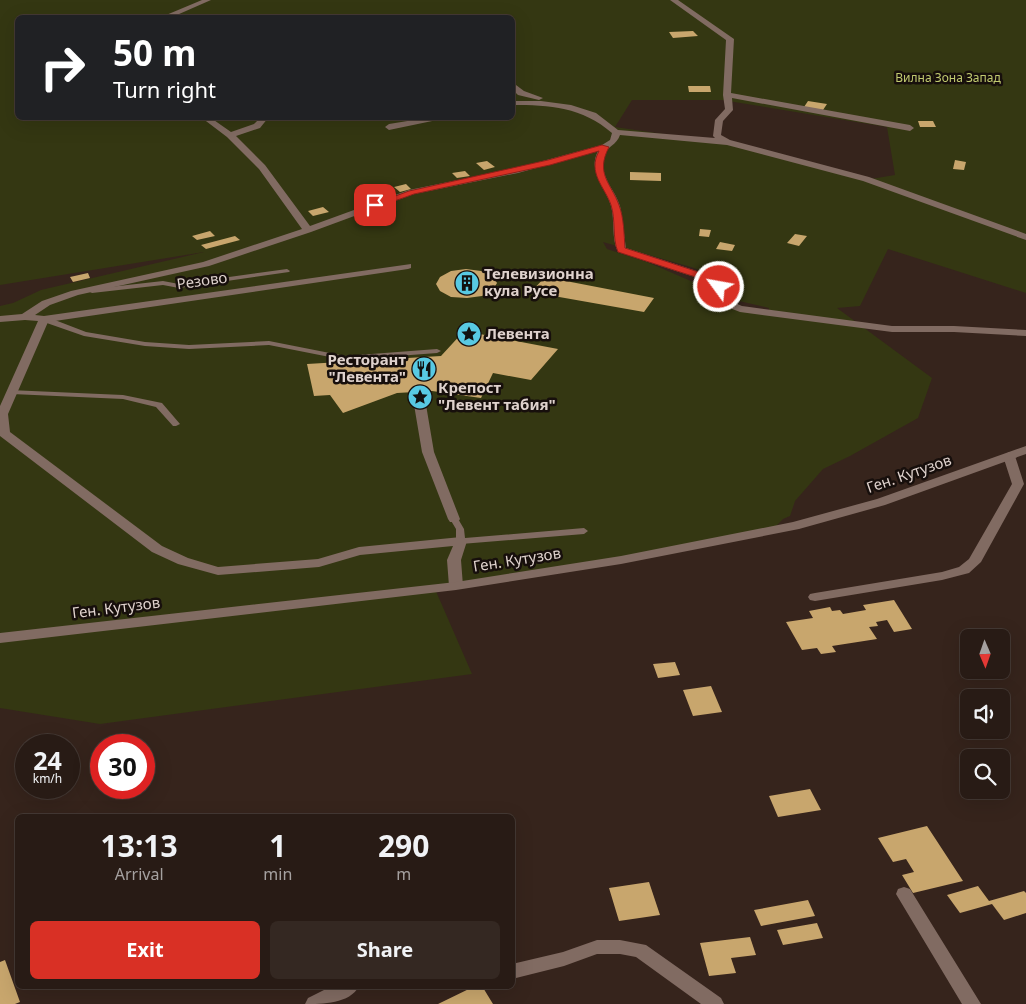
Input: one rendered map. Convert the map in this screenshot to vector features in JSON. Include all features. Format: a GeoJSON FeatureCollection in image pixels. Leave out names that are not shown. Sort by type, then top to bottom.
{"type":"FeatureCollection","features":[{"type":"Feature","properties":{"kind":"street"},"geometry":{"type":"LineString","coordinates":[[170,15],[208,0]]}},
{"type":"Feature","properties":{"kind":"street"},"geometry":{"type":"LineString","coordinates":[[673,0],[730,39],[727,95],[729,110],[719,120],[718,136],[726,142]]}},
{"type":"Feature","properties":{"kind":"street"},"geometry":{"type":"LineString","coordinates":[[515,87],[519,92],[527,95],[566,104],[602,120],[616,132],[726,142],[866,180],[1026,237]]}},
{"type":"Feature","properties":{"kind":"street"},"geometry":{"type":"LineString","coordinates":[[727,95],[910,128]]}},
{"type":"Feature","properties":{"kind":"street"},"geometry":{"type":"LineString","coordinates":[[515,103],[566,104]]}},
{"type":"Feature","properties":{"kind":"street"},"geometry":{"type":"LineString","coordinates":[[209,120],[230,135],[262,168],[308,230]]}},
{"type":"Feature","properties":{"kind":"street"},"geometry":{"type":"LineString","coordinates":[[230,135],[257,126],[262,120]]}},
{"type":"Feature","properties":{"kind":"street"},"geometry":{"type":"LineString","coordinates":[[389,127],[426,120]]}},
{"type":"Feature","properties":{"kind":"street"},"geometry":{"type":"LineString","coordinates":[[25,316],[46,303],[75,293],[206,264],[308,230],[412,192],[547,163],[605,147],[614,141],[616,132]]}},
{"type":"Feature","properties":{"kind":"street"},"geometry":{"type":"LineString","coordinates":[[605,147],[600,156],[601,180],[615,206],[621,250],[714,280],[719,283],[718,296],[727,304],[740,309],[892,328],[954,328],[1026,333]]}},
{"type":"Feature","properties":{"kind":"street","name":"Резово"},"geometry":{"type":"LineString","coordinates":[[0,319],[25,316],[44,319],[408,266]]}},
{"type":"Feature","properties":{"kind":"street"},"geometry":{"type":"LineString","coordinates":[[44,319],[2,414],[4,433],[157,548],[183,561],[218,571],[319,563],[359,551],[461,541],[454,560],[456,586]]}},
{"type":"Feature","properties":{"kind":"street"},"geometry":{"type":"LineString","coordinates":[[418,393],[428,452],[454,519]]}},
{"type":"Feature","properties":{"kind":"street","name":"Ген. Кутузов"},"geometry":{"type":"LineString","coordinates":[[0,638],[456,586],[621,560],[794,526],[881,502],[1026,450]]}},
{"type":"Feature","properties":{"kind":"street"},"geometry":{"type":"LineString","coordinates":[[814,597],[942,576],[964,570],[974,562],[1018,484],[1009,456]]}},
{"type":"Feature","properties":{"kind":"street"},"geometry":{"type":"LineString","coordinates":[[904,894],[972,1004]]}},
{"type":"Feature","properties":{"kind":"street"},"geometry":{"type":"LineString","coordinates":[[515,971],[598,947],[620,947],[640,950],[715,1004]]}},
{"type":"Feature","properties":{"kind":"street"},"geometry":{"type":"LineString","coordinates":[[314,1004],[344,989]]}},
{"type":"Feature","properties":{"kind":"lane"},"geometry":{"type":"LineString","coordinates":[[75,293],[154,284],[179,286],[288,271]]}},
{"type":"Feature","properties":{"kind":"lane"},"geometry":{"type":"LineString","coordinates":[[44,319],[84,334],[144,344],[189,347],[269,343],[335,358],[437,351]]}},
{"type":"Feature","properties":{"kind":"lane"},"geometry":{"type":"LineString","coordinates":[[12,392],[122,397],[159,405],[176,424]]}},
{"type":"Feature","properties":{"kind":"lane"},"geometry":{"type":"LineString","coordinates":[[454,519],[460,530],[461,541],[584,531]]}},
{"type":"Feature","properties":{"kind":"green space","name":"Вилна Зона Запад"},"geometry":{"type":"Polygon","coordinates":[[[0,0],[1026,0],[1026,293],[888,249],[860,306],[837,308],[932,378],[918,418],[823,469],[795,501],[790,516],[783,519],[771,531],[435,589],[472,674],[100,724],[0,708],[0,306],[13,303],[41,290],[204,252],[0,285],[0,0]],[[632,100],[615,127],[745,146],[871,179],[895,175],[887,127],[722,100],[632,100]],[[603,242],[607,249],[647,262],[700,285],[710,300],[728,308],[769,312],[769,308],[726,298],[720,278],[691,267],[603,242]]]}},
{"type":"Feature","properties":{"kind":"building"},"geometry":{"type":"Polygon","coordinates":[[[693,31],[698,36],[673,38],[669,32],[693,31]]]}},
{"type":"Feature","properties":{"kind":"building"},"geometry":{"type":"Polygon","coordinates":[[[688,86],[710,86],[711,92],[689,92],[688,86]]]}},
{"type":"Feature","properties":{"kind":"building"},"geometry":{"type":"Polygon","coordinates":[[[808,101],[827,104],[823,110],[804,107],[808,101]]]}},
{"type":"Feature","properties":{"kind":"building"},"geometry":{"type":"Polygon","coordinates":[[[918,121],[933,121],[936,127],[920,127],[918,121]]]}},
{"type":"Feature","properties":{"kind":"building"},"geometry":{"type":"Polygon","coordinates":[[[955,160],[966,162],[964,170],[953,169],[955,160]]]}},
{"type":"Feature","properties":{"kind":"building"},"geometry":{"type":"Polygon","coordinates":[[[487,161],[495,167],[484,170],[476,163],[487,161]]]}},
{"type":"Feature","properties":{"kind":"building"},"geometry":{"type":"Polygon","coordinates":[[[465,171],[470,176],[457,178],[452,173],[465,171]]]}},
{"type":"Feature","properties":{"kind":"building"},"geometry":{"type":"Polygon","coordinates":[[[630,172],[661,173],[661,181],[630,180],[630,172]]]}},
{"type":"Feature","properties":{"kind":"building"},"geometry":{"type":"Polygon","coordinates":[[[406,184],[411,189],[400,192],[394,187],[406,184]]]}},
{"type":"Feature","properties":{"kind":"building"},"geometry":{"type":"Polygon","coordinates":[[[323,207],[329,212],[313,216],[308,211],[323,207]]]}},
{"type":"Feature","properties":{"kind":"building"},"geometry":{"type":"Polygon","coordinates":[[[700,229],[711,230],[709,237],[699,236],[700,229]]]}},
{"type":"Feature","properties":{"kind":"building"},"geometry":{"type":"Polygon","coordinates":[[[210,231],[215,236],[197,240],[192,236],[210,231]]]}},
{"type":"Feature","properties":{"kind":"building"},"geometry":{"type":"Polygon","coordinates":[[[795,234],[807,236],[799,246],[787,243],[795,234]]]}},
{"type":"Feature","properties":{"kind":"building"},"geometry":{"type":"Polygon","coordinates":[[[235,236],[240,240],[206,249],[201,245],[235,236]]]}},
{"type":"Feature","properties":{"kind":"building"},"geometry":{"type":"Polygon","coordinates":[[[720,242],[735,245],[732,251],[716,249],[720,242]]]}},
{"type":"Feature","properties":{"kind":"building","name":"Телевизионна кула Русе"},"geometry":{"type":"Polygon","coordinates":[[[466,269],[481,271],[493,276],[497,283],[493,290],[482,296],[467,298],[451,297],[440,291],[436,284],[440,277],[451,271],[466,269]]]}},
{"type":"Feature","properties":{"kind":"building"},"geometry":{"type":"Polygon","coordinates":[[[88,273],[90,278],[73,282],[70,277],[88,273]]]}},
{"type":"Feature","properties":{"kind":"building","name":"Телевизионна кула Русе"},"geometry":{"type":"Polygon","coordinates":[[[545,277],[654,298],[644,312],[531,292],[545,277]]]}},
{"type":"Feature","properties":{"kind":"building","name":"Ресторант \"Левента\""},"geometry":{"type":"Polygon","coordinates":[[[464,331],[558,349],[531,380],[493,373],[481,398],[432,391],[397,393],[343,413],[330,395],[314,396],[307,364],[441,356],[464,331]]]}},
{"type":"Feature","properties":{"kind":"building"},"geometry":{"type":"Polygon","coordinates":[[[894,600],[912,629],[894,632],[887,620],[876,622],[878,626],[869,627],[877,639],[832,646],[836,652],[821,654],[817,648],[802,650],[786,622],[813,618],[809,611],[830,607],[832,611],[840,610],[843,614],[866,610],[863,605],[894,600]]]}},
{"type":"Feature","properties":{"kind":"building"},"geometry":{"type":"Polygon","coordinates":[[[675,662],[680,675],[658,678],[653,664],[675,662]]]}},
{"type":"Feature","properties":{"kind":"building"},"geometry":{"type":"Polygon","coordinates":[[[711,686],[722,712],[693,716],[683,690],[711,686]]]}},
{"type":"Feature","properties":{"kind":"building"},"geometry":{"type":"Polygon","coordinates":[[[810,789],[821,810],[778,817],[769,796],[810,789]]]}},
{"type":"Feature","properties":{"kind":"building"},"geometry":{"type":"Polygon","coordinates":[[[927,826],[963,881],[913,893],[902,875],[914,872],[906,859],[893,862],[878,838],[927,826]]]}},
{"type":"Feature","properties":{"kind":"building"},"geometry":{"type":"Polygon","coordinates":[[[649,882],[660,915],[619,921],[609,888],[649,882]]]}},
{"type":"Feature","properties":{"kind":"building"},"geometry":{"type":"Polygon","coordinates":[[[978,886],[989,901],[1024,891],[1026,893],[1026,913],[1004,920],[992,904],[960,913],[947,895],[978,886]]]}},
{"type":"Feature","properties":{"kind":"building"},"geometry":{"type":"Polygon","coordinates":[[[808,900],[815,916],[761,926],[754,910],[808,900]]]}},
{"type":"Feature","properties":{"kind":"building"},"geometry":{"type":"Polygon","coordinates":[[[817,923],[823,938],[783,945],[777,930],[817,923]]]}},
{"type":"Feature","properties":{"kind":"building"},"geometry":{"type":"Polygon","coordinates":[[[750,937],[756,955],[731,958],[736,973],[709,976],[700,943],[750,937]]]}},
{"type":"Feature","properties":{"kind":"building"},"geometry":{"type":"Polygon","coordinates":[[[5,960],[20,1002],[0,1004],[0,962],[5,960]]]}},
{"type":"Feature","properties":{"kind":"building"},"geometry":{"type":"Polygon","coordinates":[[[469,989],[484,989],[493,1004],[438,1004],[469,989]]]}},
{"type":"Feature","properties":{"kind":"place","name":"Телевизионна кула Русе"},"geometry":{"type":"Point","coordinates":[467,283]}},
{"type":"Feature","properties":{"kind":"place","name":"Левента"},"geometry":{"type":"Point","coordinates":[469,334]}},
{"type":"Feature","properties":{"kind":"place","name":"Ресторант \"Левента\""},"geometry":{"type":"Point","coordinates":[424,369]}},
{"type":"Feature","properties":{"kind":"place","name":"Крепост \"Левент табия\""},"geometry":{"type":"Point","coordinates":[420,397]}},
{"type":"Feature","properties":{"kind":"route"},"geometry":{"type":"LineString","coordinates":[[375,205],[412,192],[518,170],[605,147],[600,156],[601,180],[615,206],[621,250],[714,280],[719,283],[719,287]]}}]}
